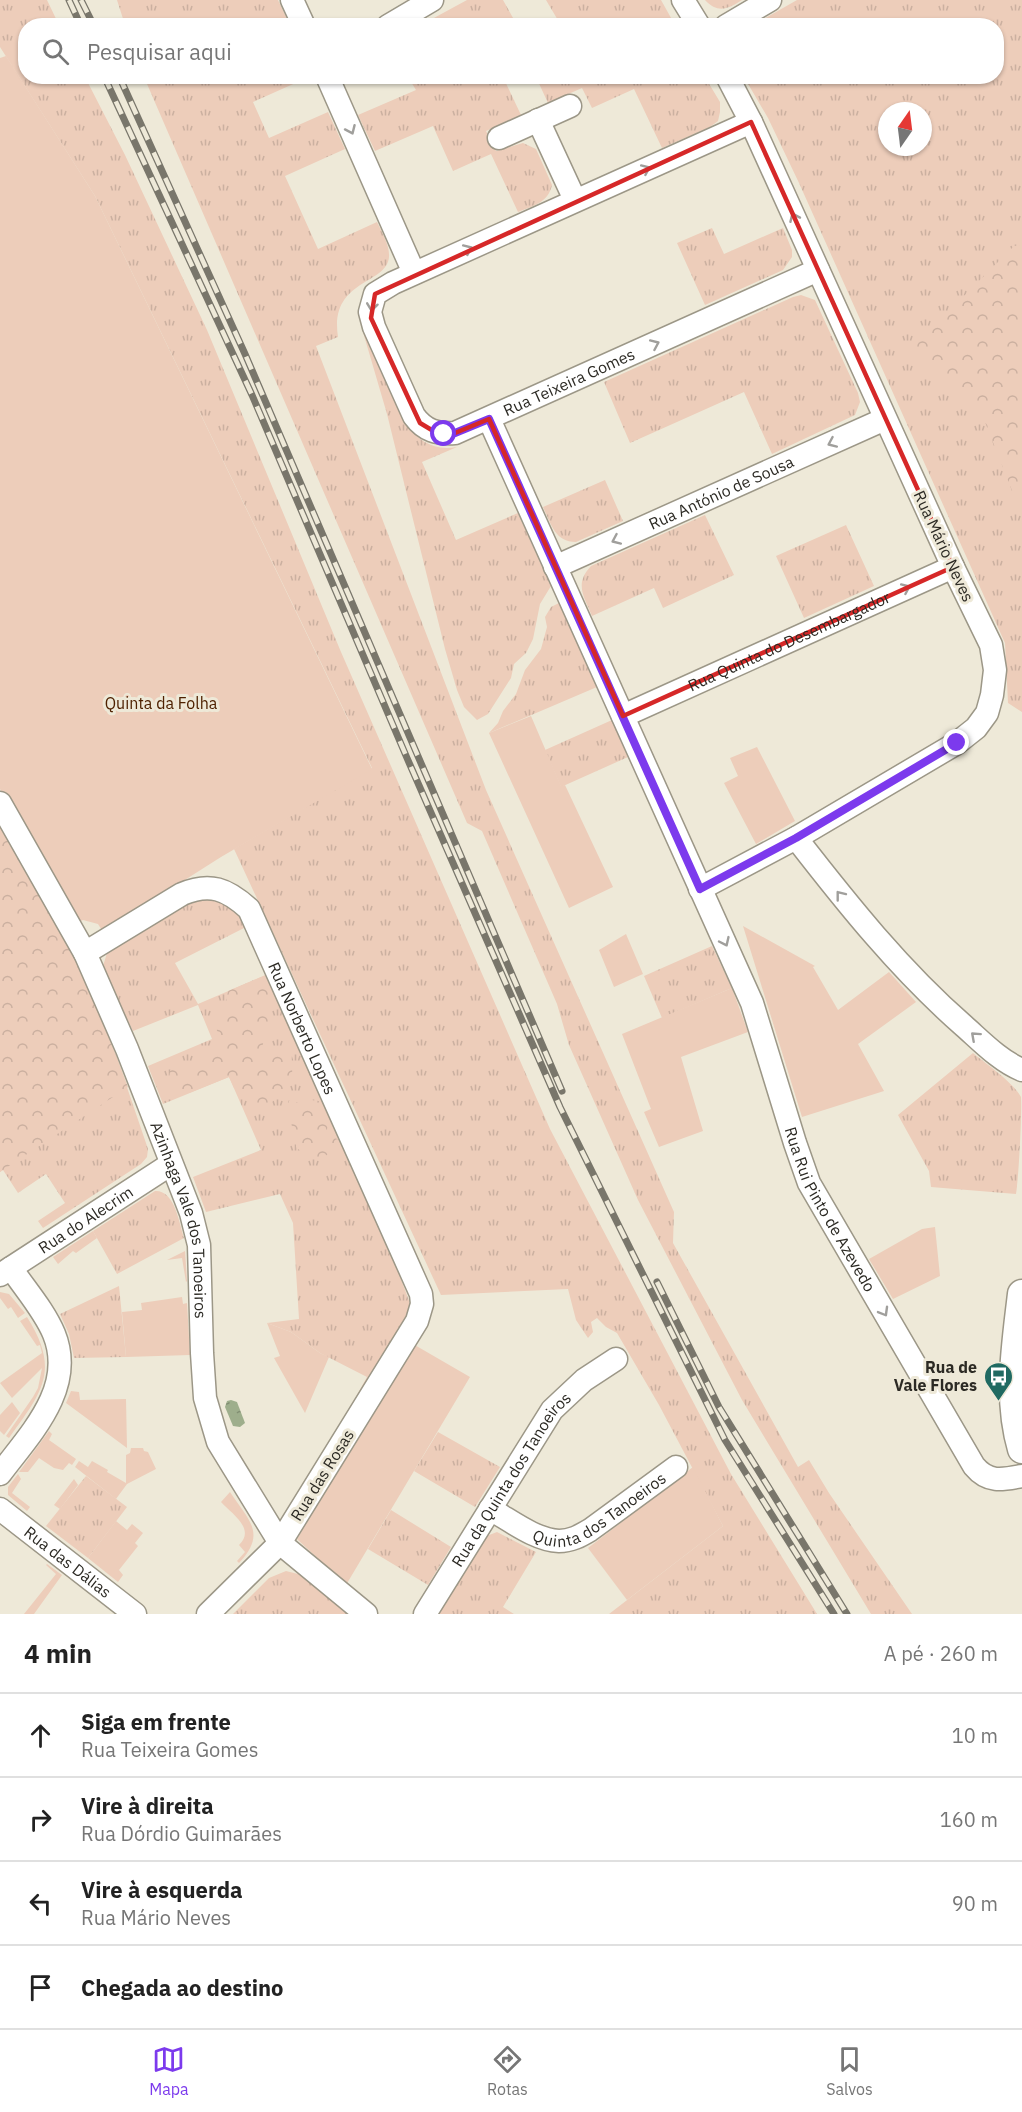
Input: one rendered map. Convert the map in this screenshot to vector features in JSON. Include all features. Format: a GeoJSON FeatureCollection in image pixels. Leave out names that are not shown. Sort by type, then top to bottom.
{"type":"FeatureCollection","features":[{"type":"Feature","properties":{"kind":"street"},"geometry":{"type":"LineString","coordinates":[[292,0],[300,18]]}},
{"type":"Feature","properties":{"kind":"street"},"geometry":{"type":"LineString","coordinates":[[402,18],[432,0]]}},
{"type":"Feature","properties":{"kind":"street"},"geometry":{"type":"LineString","coordinates":[[683,0],[694,18]]}},
{"type":"Feature","properties":{"kind":"street"},"geometry":{"type":"LineString","coordinates":[[740,18],[770,0]]}},
{"type":"Feature","properties":{"kind":"street"},"geometry":{"type":"LineString","coordinates":[[331,84],[414,273]]}},
{"type":"Feature","properties":{"kind":"street","name":"Rua Mário Neves"},"geometry":{"type":"LineString","coordinates":[[700,889],[796,838],[957,743],[976,728],[987,713],[995,670],[991,645],[885,419],[751,122],[731,84]]}},
{"type":"Feature","properties":{"kind":"street"},"geometry":{"type":"LineString","coordinates":[[499,138],[570,106]]}},
{"type":"Feature","properties":{"kind":"street"},"geometry":{"type":"LineString","coordinates":[[538,120],[575,200]]}},
{"type":"Feature","properties":{"kind":"street","name":"Rua Teixeira Gomes"},"geometry":{"type":"LineString","coordinates":[[751,122],[414,273],[375,294],[370,312],[374,327],[414,416],[427,429],[444,434],[455,433],[818,270]]}},
{"type":"Feature","properties":{"kind":"street","name":"Rua Rui Pinto de Azevedo"},"geometry":{"type":"LineString","coordinates":[[489,419],[752,1003],[809,1183],[974,1466],[982,1475],[993,1479],[1022,1476]]}},
{"type":"Feature","properties":{"kind":"street","name":"Rua António de Sousa"},"geometry":{"type":"LineString","coordinates":[[555,567],[885,419]]}},
{"type":"Feature","properties":{"kind":"street","name":"Rua Quinta do Desembargador"},"geometry":{"type":"LineString","coordinates":[[623,716],[953,567]]}},
{"type":"Feature","properties":{"kind":"street","name":"Azinhaga Vale dos Tanoeiros"},"geometry":{"type":"LineString","coordinates":[[0,803],[85,953],[127,1049],[191,1213],[199,1245],[203,1377],[211,1421],[218,1442],[280,1543],[366,1614]]}},
{"type":"Feature","properties":{"kind":"street"},"geometry":{"type":"LineString","coordinates":[[796,838],[855,915],[920,985],[983,1043],[1022,1070]]}},
{"type":"Feature","properties":{"kind":"street","name":"Rua Norberto Lopes"},"geometry":{"type":"LineString","coordinates":[[85,953],[182,894],[198,887],[219,889],[237,897],[249,909],[421,1294],[423,1304],[417,1321]]}},
{"type":"Feature","properties":{"kind":"street","name":"Rua do Alecrim"},"geometry":{"type":"LineString","coordinates":[[5,1271],[171,1164]]}},
{"type":"Feature","properties":{"kind":"street"},"geometry":{"type":"LineString","coordinates":[[0,1474],[28,1438],[51,1401],[58,1384],[60,1366],[59,1349],[53,1333],[5,1271]]}},
{"type":"Feature","properties":{"kind":"street"},"geometry":{"type":"LineString","coordinates":[[1022,1294],[1013,1380],[1014,1415],[1022,1449]]}},
{"type":"Feature","properties":{"kind":"street","name":"Rua das Rosas"},"geometry":{"type":"LineString","coordinates":[[208,1614],[280,1543],[417,1321]]}},
{"type":"Feature","properties":{"kind":"street","name":"Rua da Quinta dos Tanoeiros"},"geometry":{"type":"LineString","coordinates":[[425,1614],[552,1410],[584,1380],[616,1359]]}},
{"type":"Feature","properties":{"kind":"street","name":"Quinta dos Tanoeiros"},"geometry":{"type":"LineString","coordinates":[[490,1509],[540,1536],[558,1541],[575,1539],[676,1467]]}},
{"type":"Feature","properties":{"kind":"street","name":"Rua das Dálias"},"geometry":{"type":"LineString","coordinates":[[0,1509],[135,1614]]}},
{"type":"Feature","properties":{"kind":"highlighted area"},"geometry":{"type":"Polygon","coordinates":[[[751,122],[953,567],[623,716],[489,419],[455,433],[435,432],[420,423],[371,318],[375,294],[751,122]]]}},
{"type":"Feature","properties":{"kind":"green space"},"geometry":{"type":"Polygon","coordinates":[[[0,0],[47,0],[56,18],[18,18],[18,75],[0,47],[0,0]]]}},
{"type":"Feature","properties":{"kind":"green space"},"geometry":{"type":"Polygon","coordinates":[[[117,0],[278,0],[287,18],[123,18],[117,0]]]}},
{"type":"Feature","properties":{"kind":"green space"},"geometry":{"type":"Polygon","coordinates":[[[467,0],[503,0],[513,18],[434,18],[467,0]]]}},
{"type":"Feature","properties":{"kind":"green space"},"geometry":{"type":"Polygon","coordinates":[[[546,0],[661,0],[671,18],[557,18],[546,0]]]}},
{"type":"Feature","properties":{"kind":"green space"},"geometry":{"type":"Polygon","coordinates":[[[705,0],[742,0],[732,6],[719,9],[705,0]]]}},
{"type":"Feature","properties":{"kind":"green space"},"geometry":{"type":"Polygon","coordinates":[[[797,0],[1022,0],[1022,712],[1008,703],[1005,643],[768,118],[748,84],[1004,84],[1004,18],[765,18],[797,0]]]}},
{"type":"Feature","properties":{"kind":"green space","name":"Quinta da Folha"},"geometry":{"type":"Polygon","coordinates":[[[6,56],[18,75],[18,84],[24,84],[95,196],[372,769],[221,857],[103,932],[98,924],[83,920],[76,923],[0,789],[0,58],[6,56]]]}},
{"type":"Feature","properties":{"kind":"green space"},"geometry":{"type":"Polygon","coordinates":[[[24,84],[89,84],[125,155],[207,330],[341,652],[550,1129],[731,1474],[817,1614],[609,1614],[723,1526],[659,1405],[617,1333],[597,1318],[591,1322],[593,1332],[588,1338],[576,1320],[568,1289],[441,1295],[234,849],[372,768],[95,196],[24,84]]]}},
{"type":"Feature","properties":{"kind":"green space"},"geometry":{"type":"Polygon","coordinates":[[[147,84],[293,84],[253,102],[269,138],[328,112],[345,149],[285,176],[318,249],[377,222],[387,244],[389,257],[386,266],[379,273],[359,286],[342,304],[338,318],[338,337],[316,346],[486,790],[674,1212],[673,1243],[798,1467],[809,1460],[912,1614],[871,1614],[742,1400],[638,1200],[569,1045],[557,1004],[482,831],[467,823],[147,84]]]}},
{"type":"Feature","properties":{"kind":"green space"},"geometry":{"type":"Polygon","coordinates":[[[412,84],[506,84],[521,115],[486,131],[496,151],[523,143],[536,149],[552,185],[547,196],[534,206],[518,212],[491,154],[453,171],[433,126],[375,151],[358,115],[416,90],[412,84]]]}},
{"type":"Feature","properties":{"kind":"green space"},"geometry":{"type":"Polygon","coordinates":[[[539,84],[709,84],[720,102],[720,112],[718,121],[710,127],[662,148],[634,89],[592,108],[582,88],[548,103],[539,84]]]}},
{"type":"Feature","properties":{"kind":"green space"},"geometry":{"type":"Polygon","coordinates":[[[712,228],[724,254],[783,228],[792,250],[792,257],[783,270],[705,305],[677,243],[712,228]]]}},
{"type":"Feature","properties":{"kind":"green space"},"geometry":{"type":"Polygon","coordinates":[[[1022,245],[1022,516],[985,422],[909,351],[1014,246],[1022,245]]]}},
{"type":"Feature","properties":{"kind":"green space"},"geometry":{"type":"Polygon","coordinates":[[[801,295],[815,300],[858,393],[860,402],[855,415],[772,454],[744,392],[630,443],[604,382],[801,295]]]}},
{"type":"Feature","properties":{"kind":"green space"},"geometry":{"type":"Polygon","coordinates":[[[363,332],[365,332],[406,424],[428,444],[441,448],[457,447],[422,462],[456,540],[518,513],[551,586],[540,604],[533,639],[526,653],[514,664],[511,678],[488,714],[477,720],[464,707],[457,690],[387,414],[363,332]]]}},
{"type":"Feature","properties":{"kind":"green space"},"geometry":{"type":"Polygon","coordinates":[[[605,480],[623,521],[576,542],[563,539],[551,526],[543,507],[605,480]]]}},
{"type":"Feature","properties":{"kind":"green space"},"geometry":{"type":"Polygon","coordinates":[[[705,515],[734,575],[663,608],[654,588],[592,616],[582,590],[583,579],[591,566],[705,515]]]}},
{"type":"Feature","properties":{"kind":"green space"},"geometry":{"type":"Polygon","coordinates":[[[846,525],[874,586],[804,618],[776,556],[846,525]]]}},
{"type":"Feature","properties":{"kind":"green space"},"geometry":{"type":"Polygon","coordinates":[[[559,603],[597,687],[489,733],[516,694],[525,670],[541,649],[547,627],[545,617],[551,607],[559,603]]]}},
{"type":"Feature","properties":{"kind":"green space"},"geometry":{"type":"Polygon","coordinates":[[[531,716],[561,786],[565,785],[613,887],[569,908],[489,733],[531,716]]]}},
{"type":"Feature","properties":{"kind":"green space"},"geometry":{"type":"Polygon","coordinates":[[[612,720],[628,757],[561,787],[545,750],[612,720]]]}},
{"type":"Feature","properties":{"kind":"green space"},"geometry":{"type":"Polygon","coordinates":[[[757,747],[795,821],[756,844],[724,783],[738,776],[730,758],[757,747]]]}},
{"type":"Feature","properties":{"kind":"green space"},"geometry":{"type":"Polygon","coordinates":[[[0,820],[116,1055],[148,1149],[147,1157],[141,1164],[43,1228],[38,1221],[65,1203],[46,1174],[18,1193],[3,1170],[0,1172],[0,820]]]}},
{"type":"Feature","properties":{"kind":"green space"},"geometry":{"type":"Polygon","coordinates":[[[0,820],[58,920],[97,1006],[128,1087],[0,1172],[0,820]]]}},
{"type":"Feature","properties":{"kind":"green space"},"geometry":{"type":"Polygon","coordinates":[[[196,899],[213,900],[232,908],[248,926],[175,963],[198,1004],[268,974],[395,1263],[411,1306],[408,1316],[352,1404],[367,1377],[320,1353],[291,1332],[267,1323],[299,1319],[293,1223],[280,1194],[206,1212],[193,1177],[261,1150],[229,1077],[163,1104],[148,1066],[212,1039],[198,1005],[133,1031],[105,973],[103,966],[107,953],[196,899]]]}},
{"type":"Feature","properties":{"kind":"green space"},"geometry":{"type":"Polygon","coordinates":[[[743,926],[815,966],[813,967],[838,1010],[889,972],[916,1002],[858,1044],[884,1091],[802,1117],[743,926]]]}},
{"type":"Feature","properties":{"kind":"green space"},"geometry":{"type":"Polygon","coordinates":[[[626,934],[643,974],[614,987],[599,950],[626,934]]]}},
{"type":"Feature","properties":{"kind":"green space"},"geometry":{"type":"Polygon","coordinates":[[[712,946],[732,988],[662,1018],[644,976],[712,946]]]}},
{"type":"Feature","properties":{"kind":"green space"},"geometry":{"type":"Polygon","coordinates":[[[268,974],[275,990],[268,998],[268,1008],[276,1024],[265,1033],[262,1049],[273,1055],[286,1048],[292,1055],[292,1079],[289,1086],[267,1107],[243,1097],[241,1091],[234,1088],[229,1077],[189,1093],[174,1089],[174,1083],[169,1081],[170,1071],[179,1062],[193,1063],[198,1066],[212,1061],[213,1056],[218,1052],[221,1038],[214,1025],[220,1009],[228,1006],[226,998],[228,991],[268,974]]]}},
{"type":"Feature","properties":{"kind":"green space"},"geometry":{"type":"Polygon","coordinates":[[[732,988],[748,1032],[681,1057],[703,1131],[659,1147],[644,1112],[651,1109],[622,1034],[732,988]]]}},
{"type":"Feature","properties":{"kind":"green space"},"geometry":{"type":"Polygon","coordinates":[[[973,1053],[1006,1079],[1021,1097],[1016,1194],[931,1187],[929,1171],[898,1115],[973,1053]]]}},
{"type":"Feature","properties":{"kind":"green space"},"geometry":{"type":"Polygon","coordinates":[[[305,1099],[324,1102],[331,1118],[327,1129],[329,1136],[340,1140],[345,1151],[337,1157],[328,1154],[321,1159],[307,1157],[296,1147],[294,1133],[285,1110],[289,1100],[299,1103],[305,1099]]]}},
{"type":"Feature","properties":{"kind":"green space"},"geometry":{"type":"Polygon","coordinates":[[[155,1191],[162,1192],[172,1201],[184,1238],[117,1274],[93,1231],[155,1191]]]}},
{"type":"Feature","properties":{"kind":"green space"},"geometry":{"type":"Polygon","coordinates":[[[935,1227],[940,1276],[893,1299],[869,1259],[922,1229],[935,1227]]]}},
{"type":"Feature","properties":{"kind":"green space"},"geometry":{"type":"Polygon","coordinates":[[[93,1231],[97,1238],[76,1253],[73,1251],[58,1264],[53,1257],[93,1231]]]}},
{"type":"Feature","properties":{"kind":"green space"},"geometry":{"type":"Polygon","coordinates":[[[185,1251],[186,1282],[182,1258],[167,1260],[185,1251]]]}},
{"type":"Feature","properties":{"kind":"green space"},"geometry":{"type":"Polygon","coordinates":[[[119,1286],[126,1357],[74,1358],[69,1334],[60,1314],[119,1286]]]}},
{"type":"Feature","properties":{"kind":"green space"},"geometry":{"type":"Polygon","coordinates":[[[0,1292],[9,1294],[25,1313],[18,1318],[11,1307],[8,1309],[0,1298],[0,1292]]]}},
{"type":"Feature","properties":{"kind":"green space"},"geometry":{"type":"Polygon","coordinates":[[[182,1297],[183,1304],[187,1303],[190,1355],[126,1357],[122,1312],[142,1310],[141,1303],[182,1297]]]}},
{"type":"Feature","properties":{"kind":"green space"},"geometry":{"type":"Polygon","coordinates":[[[27,1317],[37,1336],[43,1352],[45,1367],[38,1394],[9,1438],[6,1436],[38,1388],[42,1368],[12,1398],[0,1383],[42,1353],[40,1345],[37,1346],[20,1321],[27,1317]]]}},
{"type":"Feature","properties":{"kind":"green space"},"geometry":{"type":"Polygon","coordinates":[[[267,1323],[291,1332],[329,1357],[305,1413],[274,1358],[280,1356],[267,1323]]]}},
{"type":"Feature","properties":{"kind":"green space"},"geometry":{"type":"Polygon","coordinates":[[[413,1344],[470,1377],[346,1585],[297,1539],[413,1344]]]}},
{"type":"Feature","properties":{"kind":"green space"},"geometry":{"type":"Polygon","coordinates":[[[71,1391],[79,1392],[80,1400],[126,1399],[127,1448],[66,1403],[71,1391]]]}},
{"type":"Feature","properties":{"kind":"green space"},"geometry":{"type":"Polygon","coordinates":[[[12,1402],[20,1413],[4,1435],[0,1431],[0,1415],[12,1402]]]}},
{"type":"Feature","properties":{"kind":"green space"},"geometry":{"type":"Polygon","coordinates":[[[49,1431],[52,1434],[49,1440],[76,1459],[72,1465],[69,1463],[63,1470],[54,1468],[39,1458],[28,1472],[19,1472],[49,1431]]]}},
{"type":"Feature","properties":{"kind":"green space"},"geometry":{"type":"Polygon","coordinates":[[[438,1432],[500,1467],[475,1507],[414,1471],[438,1432]]]}},
{"type":"Feature","properties":{"kind":"green space"},"geometry":{"type":"Polygon","coordinates":[[[131,1448],[143,1448],[148,1452],[156,1469],[127,1484],[116,1499],[75,1467],[79,1461],[88,1467],[92,1461],[126,1483],[126,1455],[130,1453],[131,1448]]]}},
{"type":"Feature","properties":{"kind":"green space"},"geometry":{"type":"Polygon","coordinates":[[[693,1467],[723,1526],[627,1600],[588,1548],[693,1467]]]}},
{"type":"Feature","properties":{"kind":"green space"},"geometry":{"type":"Polygon","coordinates":[[[18,1474],[21,1479],[12,1493],[30,1507],[27,1511],[8,1495],[8,1487],[18,1474]]]}},
{"type":"Feature","properties":{"kind":"green space"},"geometry":{"type":"Polygon","coordinates":[[[86,1476],[127,1507],[88,1558],[46,1526],[86,1476]]]}},
{"type":"Feature","properties":{"kind":"green space"},"geometry":{"type":"Polygon","coordinates":[[[74,1479],[78,1485],[60,1509],[54,1505],[74,1479]]]}},
{"type":"Feature","properties":{"kind":"green space"},"geometry":{"type":"Polygon","coordinates":[[[230,1492],[252,1527],[252,1543],[239,1563],[237,1561],[245,1552],[239,1545],[244,1539],[244,1528],[221,1502],[230,1492]]]}},
{"type":"Feature","properties":{"kind":"green space"},"geometry":{"type":"Polygon","coordinates":[[[391,1510],[451,1547],[428,1585],[368,1549],[391,1510]]]}},
{"type":"Feature","properties":{"kind":"green space"},"geometry":{"type":"Polygon","coordinates":[[[116,1521],[127,1530],[132,1524],[143,1533],[135,1543],[138,1546],[119,1570],[123,1575],[118,1582],[88,1558],[116,1521]]]}},
{"type":"Feature","properties":{"kind":"green space"},"geometry":{"type":"Polygon","coordinates":[[[497,1532],[536,1552],[503,1607],[514,1614],[438,1614],[484,1537],[497,1532]]]}},
{"type":"Feature","properties":{"kind":"green space"},"geometry":{"type":"Polygon","coordinates":[[[47,1564],[62,1575],[34,1614],[24,1614],[56,1574],[47,1564]]]}},
{"type":"Feature","properties":{"kind":"green space"},"geometry":{"type":"Polygon","coordinates":[[[286,1571],[302,1575],[348,1614],[233,1614],[269,1578],[286,1571]]]}},
{"type":"Feature","properties":{"kind":"water"},"geometry":{"type":"Polygon","coordinates":[[[227,1401],[237,1402],[245,1423],[240,1427],[233,1426],[225,1407],[227,1401]]]}},
{"type":"Feature","properties":{"kind":"railway"},"geometry":{"type":"LineString","coordinates":[[69,0],[77,18]]}},
{"type":"Feature","properties":{"kind":"railway"},"geometry":{"type":"LineString","coordinates":[[81,0],[90,18]]}},
{"type":"Feature","properties":{"kind":"railway"},"geometry":{"type":"LineString","coordinates":[[108,84],[252,395],[407,758],[560,1107],[725,1440],[834,1614]]}},
{"type":"Feature","properties":{"kind":"railway"},"geometry":{"type":"LineString","coordinates":[[123,84],[245,354],[562,1091]]}},
{"type":"Feature","properties":{"kind":"railway"},"geometry":{"type":"LineString","coordinates":[[657,1282],[719,1407],[847,1614]]}},
{"type":"Feature","properties":{"kind":"place","name":"Rua de Vale Flores"},"geometry":{"type":"Point","coordinates":[998,1402]}},
{"type":"Feature","properties":{"kind":"route"},"geometry":{"type":"LineString","coordinates":[[444,434],[455,433],[489,419],[700,889],[796,838],[957,743]]}}]}
